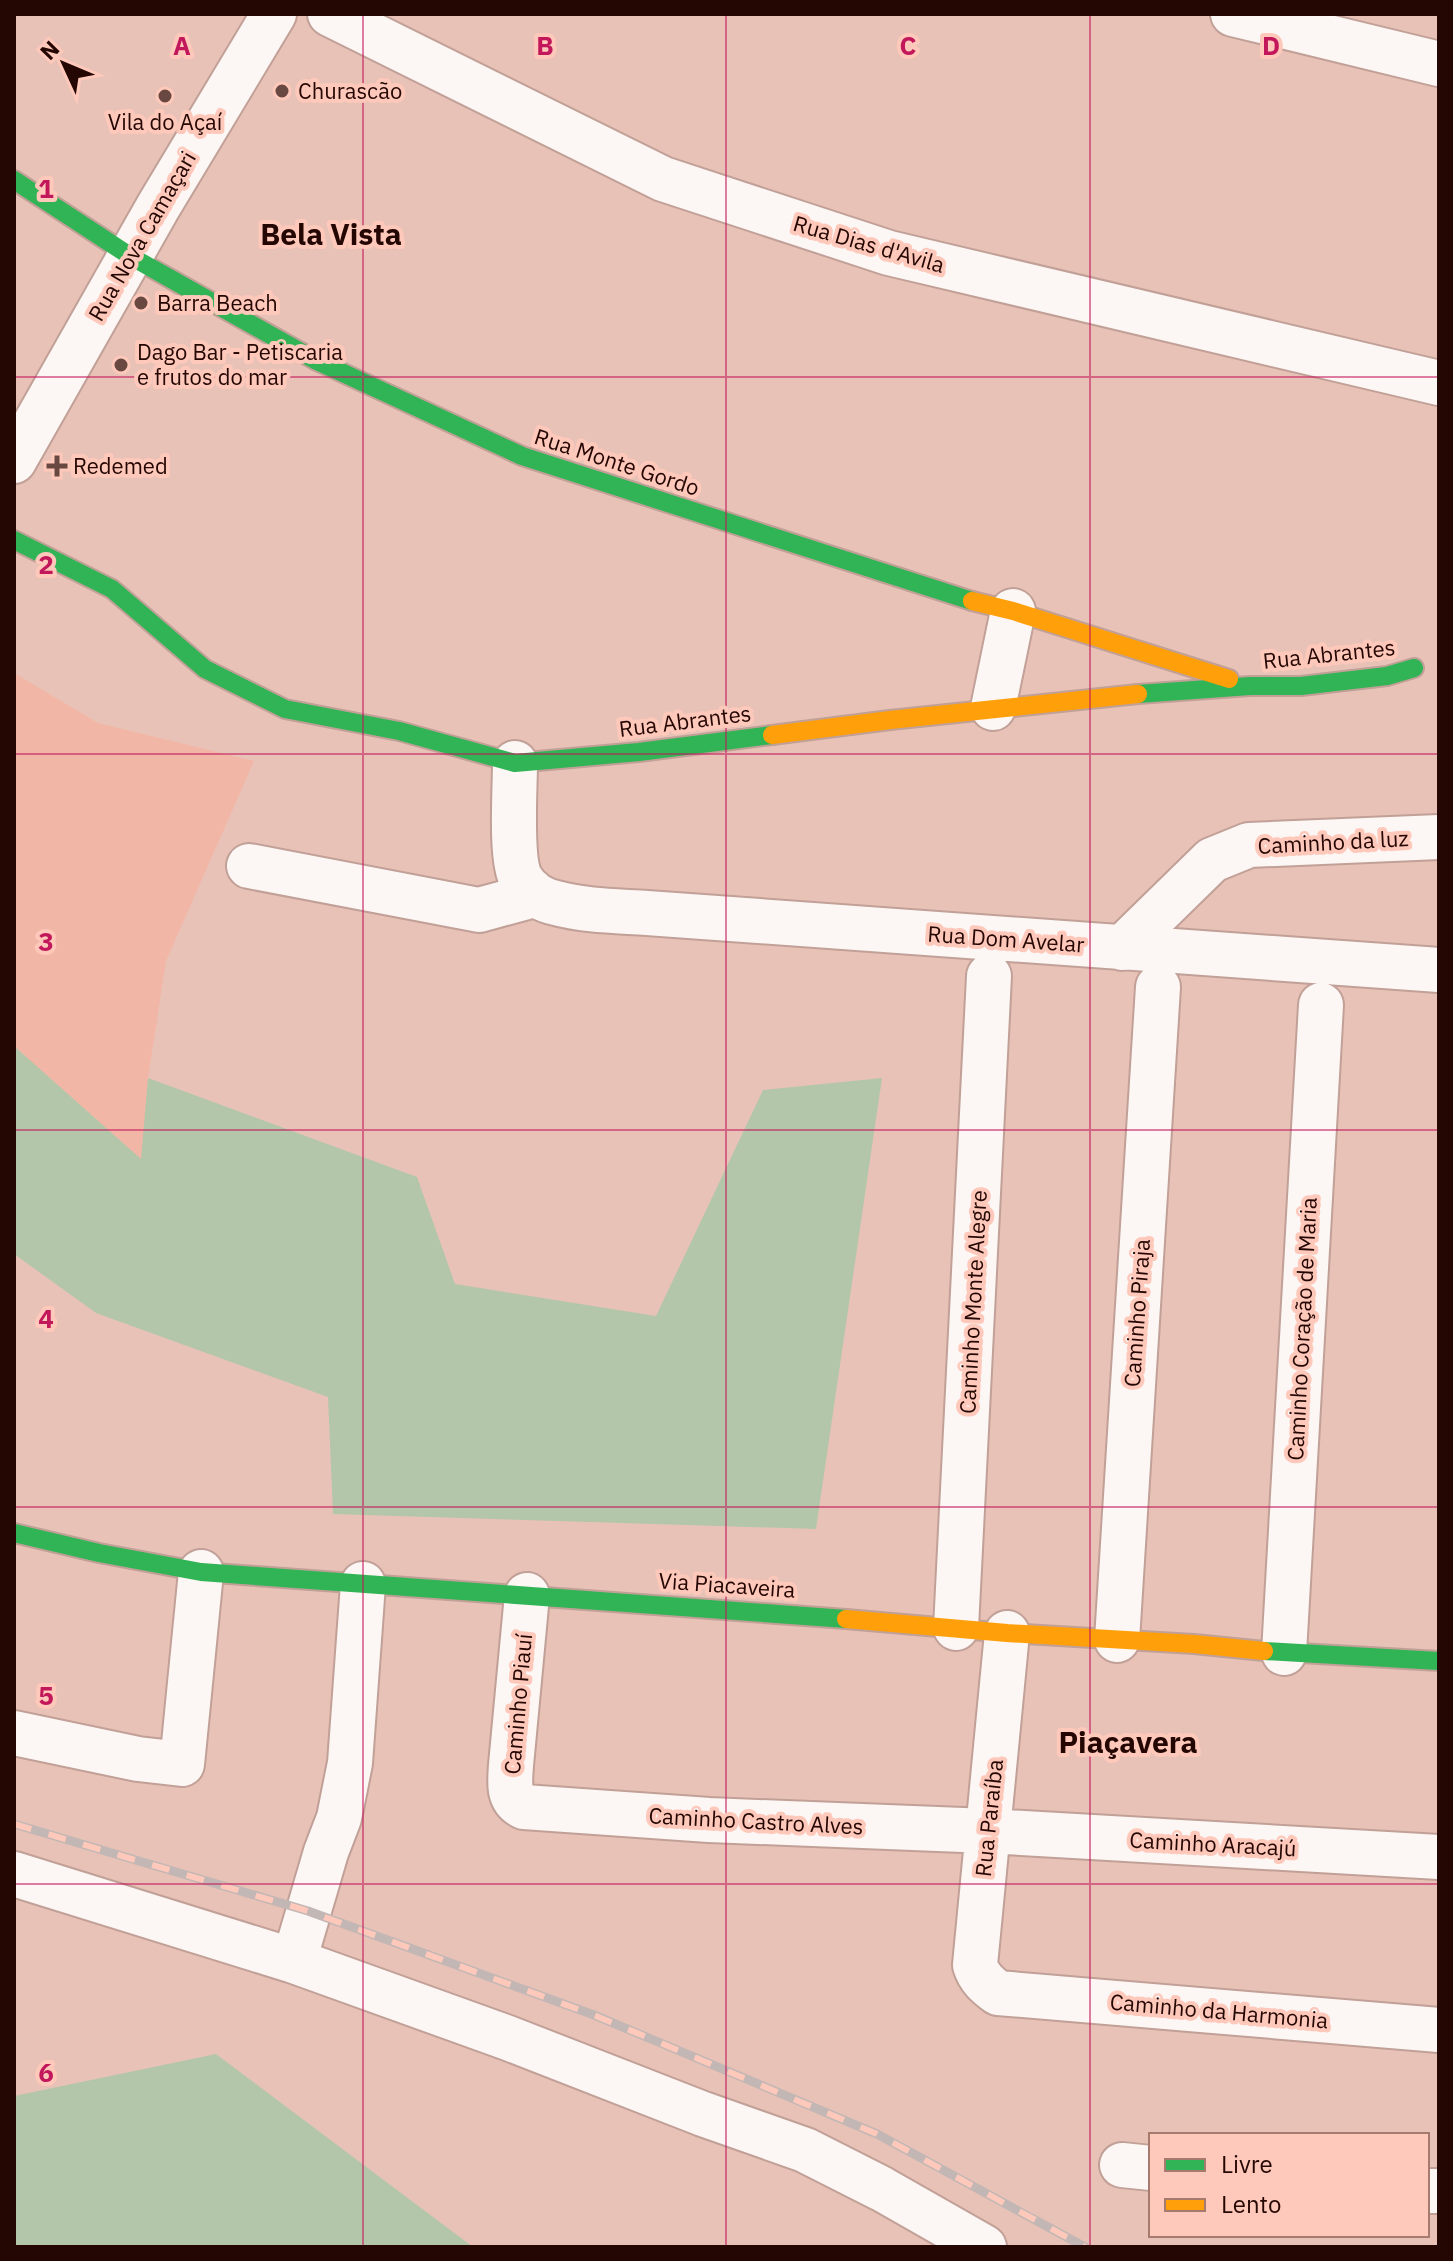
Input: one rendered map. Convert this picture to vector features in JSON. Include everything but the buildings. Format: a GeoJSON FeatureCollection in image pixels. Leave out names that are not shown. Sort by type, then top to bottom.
{"type":"FeatureCollection","features":[{"type":"Feature","properties":{"kind":"street","name":"Rua Nova Camaçari"},"geometry":{"type":"LineString","coordinates":[[14,461],[130,256],[274,14]]}},
{"type":"Feature","properties":{"kind":"street","name":"Rua Dias d'Avila"},"geometry":{"type":"LineString","coordinates":[[330,14],[663,179],[889,253],[1439,383]]}},
{"type":"Feature","properties":{"kind":"street"},"geometry":{"type":"LineString","coordinates":[[1233,14],[1439,64]]}},
{"type":"Feature","properties":{"kind":"street","name":"Rua Monte Gordo"},"geometry":{"type":"LineString","coordinates":[[14,180],[130,256],[315,360],[522,456],[980,604],[1013,611],[1250,686]]}},
{"type":"Feature","properties":{"kind":"street","name":"Rua Abrantes"},"geometry":{"type":"LineString","coordinates":[[14,540],[112,589],[205,669],[285,709],[399,731],[515,763],[639,752],[993,708],[1250,686],[1301,686],[1387,676],[1414,668]]}},
{"type":"Feature","properties":{"kind":"street"},"geometry":{"type":"LineString","coordinates":[[993,708],[1013,611]]}},
{"type":"Feature","properties":{"kind":"street"},"geometry":{"type":"LineString","coordinates":[[515,763],[516,858],[520,878],[554,901]]}},
{"type":"Feature","properties":{"kind":"street","name":"Caminho da luz"},"geometry":{"type":"LineString","coordinates":[[1122,948],[1212,860],[1249,845],[1439,837]]}},
{"type":"Feature","properties":{"kind":"street","name":"Rua Dom Avelar"},"geometry":{"type":"LineString","coordinates":[[249,866],[479,910],[554,901],[1122,948],[1439,970]]}},
{"type":"Feature","properties":{"kind":"street","name":"Caminho Monte Alegre"},"geometry":{"type":"LineString","coordinates":[[956,1628],[989,976]]}},
{"type":"Feature","properties":{"kind":"street","name":"Caminho Piraja"},"geometry":{"type":"LineString","coordinates":[[1117,1640],[1158,987]]}},
{"type":"Feature","properties":{"kind":"street","name":"Caminho Coração de Maria"},"geometry":{"type":"LineString","coordinates":[[1284,1653],[1321,1005]]}},
{"type":"Feature","properties":{"kind":"street","name":"Via Piacaveira"},"geometry":{"type":"LineString","coordinates":[[14,1533],[201,1572],[1284,1653],[1439,1661]]}},
{"type":"Feature","properties":{"kind":"street"},"geometry":{"type":"LineString","coordinates":[[14,1733],[138,1759],[182,1764],[201,1572]]}},
{"type":"Feature","properties":{"kind":"street"},"geometry":{"type":"LineString","coordinates":[[294,1961],[321,1867],[339,1818],[350,1763],[363,1584]]}},
{"type":"Feature","properties":{"kind":"street","name":"Caminho Piauí"},"geometry":{"type":"LineString","coordinates":[[524,1807],[514,1800],[510,1791],[527,1595]]}},
{"type":"Feature","properties":{"kind":"street","name":"Rua Paraíba"},"geometry":{"type":"LineString","coordinates":[[998,1993],[978,1976],[975,1965],[1007,1633]]}},
{"type":"Feature","properties":{"kind":"street","name":"Caminho Castro Alves"},"geometry":{"type":"LineString","coordinates":[[524,1807],[709,1820],[988,1831]]}},
{"type":"Feature","properties":{"kind":"street","name":"Caminho Aracajú"},"geometry":{"type":"LineString","coordinates":[[988,1831],[1439,1857]]}},
{"type":"Feature","properties":{"kind":"street"},"geometry":{"type":"LineString","coordinates":[[14,1874],[294,1961],[805,2150],[984,2247]]}},
{"type":"Feature","properties":{"kind":"street","name":"Caminho da Harmonia"},"geometry":{"type":"LineString","coordinates":[[998,1993],[1439,2030]]}},
{"type":"Feature","properties":{"kind":"shaded area"},"geometry":{"type":"Polygon","coordinates":[[[14,673],[98,723],[254,761],[166,961],[148,1078],[142,1160],[14,1046],[14,673]]]}},
{"type":"Feature","properties":{"kind":"green space"},"geometry":{"type":"Polygon","coordinates":[[[14,1046],[141,1159],[148,1078],[417,1177],[455,1284],[656,1316],[763,1090],[882,1078],[816,1529],[333,1514],[328,1397],[96,1313],[14,1254],[14,1046]]]}},
{"type":"Feature","properties":{"kind":"green space"},"geometry":{"type":"Polygon","coordinates":[[[216,2054],[473,2247],[14,2247],[14,2096],[216,2054]]]}},
{"type":"Feature","properties":{"kind":"railway"},"geometry":{"type":"LineString","coordinates":[[14,1824],[308,1911],[594,2015],[877,2134],[1085,2247]]}},
{"type":"Feature","properties":{"kind":"traffic: fast"},"geometry":{"type":"LineString","coordinates":[[14,180],[130,256],[315,360],[522,456],[972,601]]}},
{"type":"Feature","properties":{"kind":"traffic: fast"},"geometry":{"type":"LineString","coordinates":[[14,540],[112,589],[205,669],[285,709],[399,731],[515,763],[639,752],[772,735]]}},
{"type":"Feature","properties":{"kind":"traffic: fast"},"geometry":{"type":"LineString","coordinates":[[1138,694],[1250,686],[1301,686],[1387,676],[1414,668]]}},
{"type":"Feature","properties":{"kind":"traffic: fast"},"geometry":{"type":"LineString","coordinates":[[14,1533],[201,1572],[846,1619]]}},
{"type":"Feature","properties":{"kind":"traffic: fast"},"geometry":{"type":"LineString","coordinates":[[1264,1651],[1439,1661]]}},
{"type":"Feature","properties":{"kind":"traffic: slow"},"geometry":{"type":"LineString","coordinates":[[972,601],[1229,679]]}},
{"type":"Feature","properties":{"kind":"traffic: slow"},"geometry":{"type":"LineString","coordinates":[[772,735],[1138,694]]}},
{"type":"Feature","properties":{"kind":"traffic: slow"},"geometry":{"type":"LineString","coordinates":[[846,1619],[1264,1651]]}},
{"type":"Feature","properties":{"kind":"place","name":"Churascão"},"geometry":{"type":"Point","coordinates":[282,91]}},
{"type":"Feature","properties":{"kind":"place","name":"Vila do Açaí"},"geometry":{"type":"Point","coordinates":[165,96]}},
{"type":"Feature","properties":{"kind":"place","name":"Barra Beach"},"geometry":{"type":"Point","coordinates":[141,303]}},
{"type":"Feature","properties":{"kind":"place","name":"Dago Bar - Petiscaria e frutos do mar"},"geometry":{"type":"Point","coordinates":[121,365]}},
{"type":"Feature","properties":{"kind":"place","name":"Redemed"},"geometry":{"type":"Point","coordinates":[57,466]}},
{"type":"Feature","properties":{"kind":"district","name":"Bela Vista"},"geometry":{"type":"Point","coordinates":[331,235]}},
{"type":"Feature","properties":{"kind":"district","name":"Piaçavera"},"geometry":{"type":"Point","coordinates":[1128,1743]}}]}
